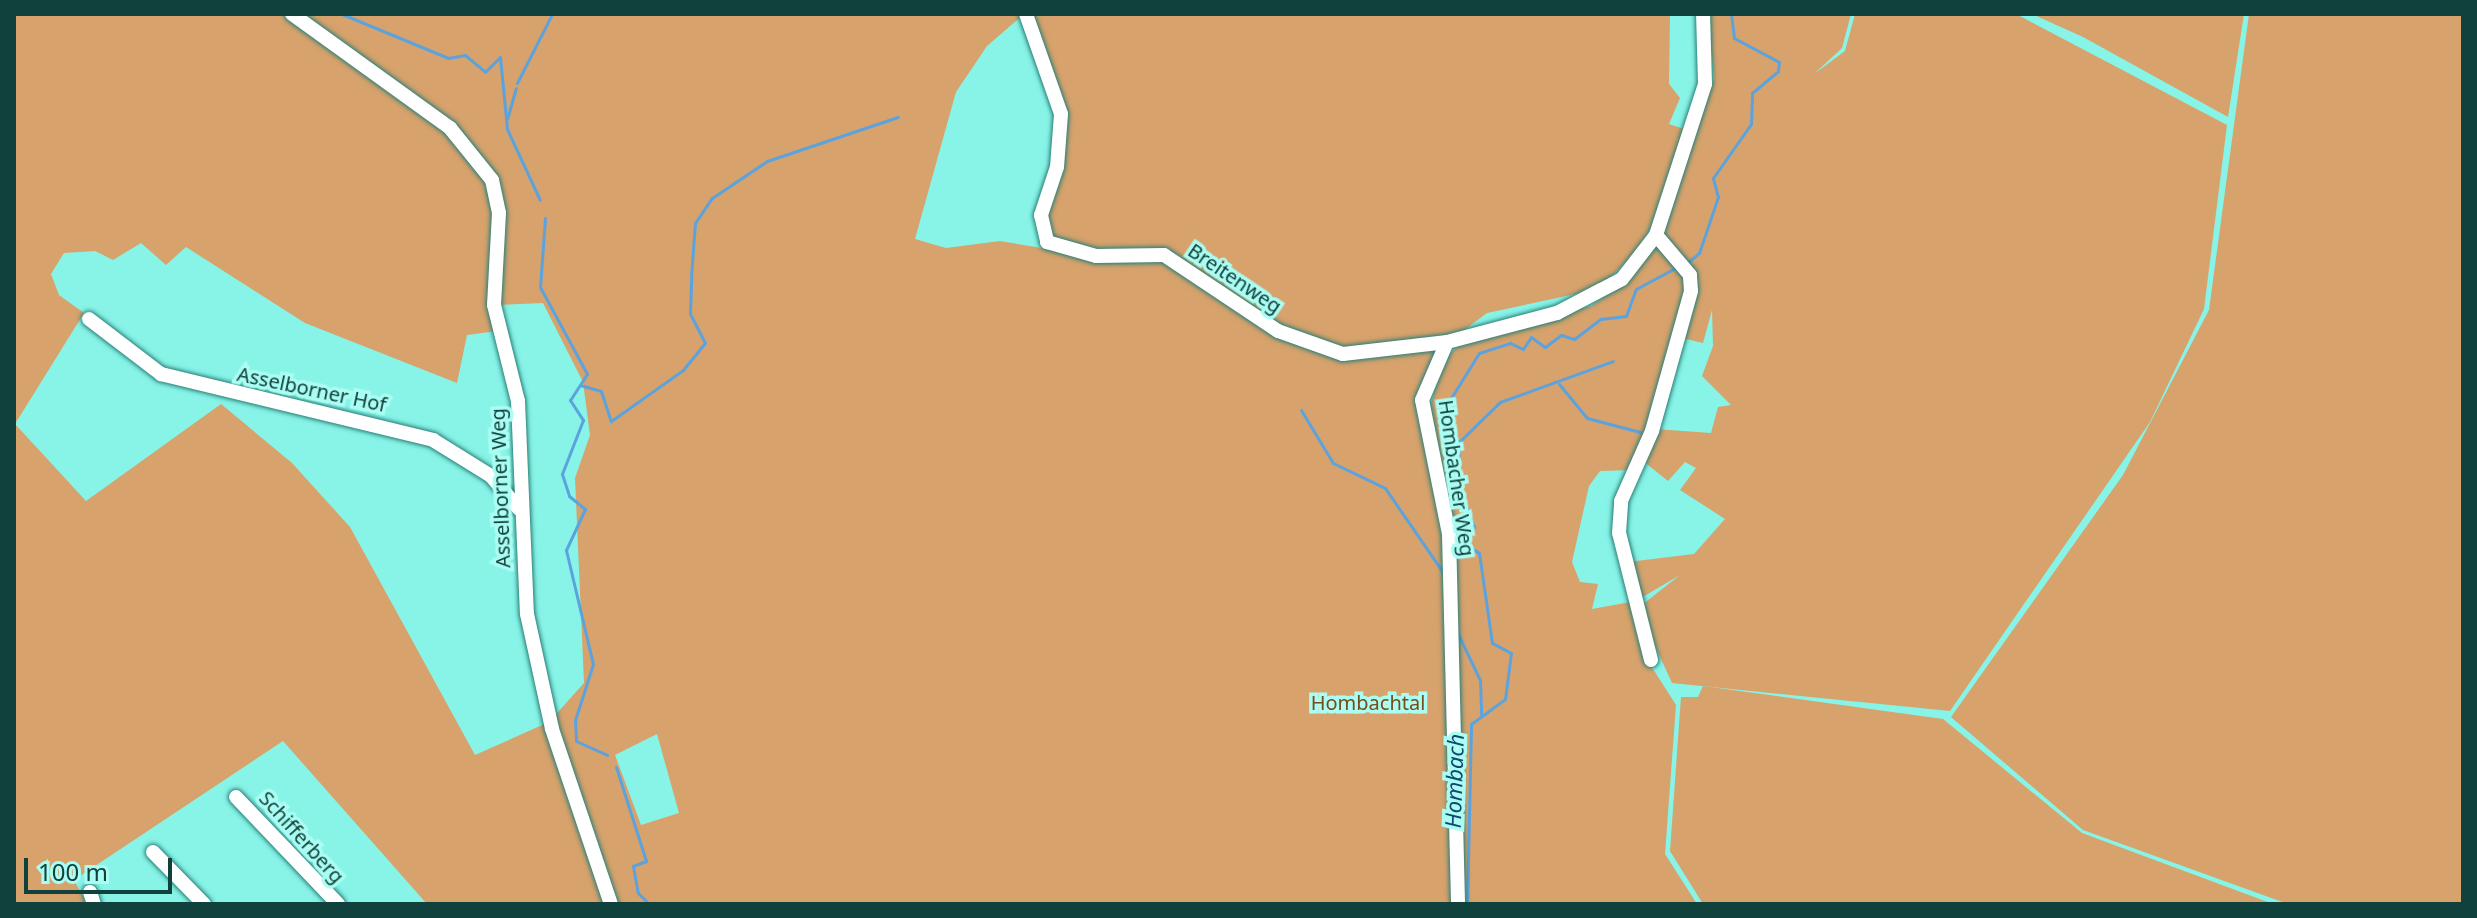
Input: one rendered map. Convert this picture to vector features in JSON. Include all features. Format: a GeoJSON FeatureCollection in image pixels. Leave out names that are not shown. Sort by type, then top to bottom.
{"type":"FeatureCollection","features":[{"type":"Feature","properties":{"kind":"street","name":"Asselborner Weg"},"geometry":{"type":"LineString","coordinates":[[292,14],[450,128],[492,180],[499,213],[494,305],[518,401],[519,509],[527,614],[552,729],[611,904]]}},
{"type":"Feature","properties":{"kind":"street","name":"Breitenweg"},"geometry":{"type":"LineString","coordinates":[[1026,14],[1061,114],[1057,167],[1041,215],[1047,242],[1096,256],[1164,255],[1278,331],[1324,352],[1447,342]]}},
{"type":"Feature","properties":{"kind":"street"},"geometry":{"type":"LineString","coordinates":[[1447,342],[1593,299],[1622,279],[1656,235],[1705,84],[1703,14]]}},
{"type":"Feature","properties":{"kind":"street"},"geometry":{"type":"LineString","coordinates":[[1651,660],[1619,533],[1621,501],[1652,431],[1691,291],[1690,275],[1656,235]]}},
{"type":"Feature","properties":{"kind":"street","name":"Asselborner Hof"},"geometry":{"type":"LineString","coordinates":[[89,319],[161,374],[433,440],[491,476],[519,509]]}},
{"type":"Feature","properties":{"kind":"street","name":"Hombacher Weg"},"geometry":{"type":"LineString","coordinates":[[1447,342],[1422,400],[1449,534],[1458,904]]}},
{"type":"Feature","properties":{"kind":"street","name":"Schifferberg"},"geometry":{"type":"LineString","coordinates":[[236,797],[338,904]]}},
{"type":"Feature","properties":{"kind":"street"},"geometry":{"type":"LineString","coordinates":[[153,852],[204,904]]}},
{"type":"Feature","properties":{"kind":"green space","name":"Hombachtal"},"geometry":{"type":"Polygon","coordinates":[[[14,14],[284,14],[448,130],[490,180],[497,213],[490,275],[497,331],[467,335],[457,383],[305,323],[186,247],[166,265],[141,243],[113,260],[95,251],[64,253],[51,274],[59,295],[84,313],[15,424],[86,501],[221,404],[292,463],[350,527],[475,755],[549,722],[584,683],[575,478],[590,435],[583,382],[543,303],[496,305],[501,215],[494,178],[451,126],[299,14],[1024,14],[987,46],[956,92],[915,239],[946,248],[1000,241],[1096,257],[1165,258],[1276,333],[1323,354],[1446,345],[1417,396],[1440,505],[1449,504],[1428,416],[1442,362],[1466,338],[1591,306],[1627,281],[1651,250],[1714,79],[1708,14],[1851,14],[1842,48],[1814,74],[1845,51],[1855,14],[2016,14],[2227,125],[2204,309],[2150,422],[1950,711],[1672,683],[1638,609],[1646,658],[1676,705],[1665,854],[1697,904],[427,904],[283,741],[74,880],[87,904],[14,904],[14,14]],[[1712,310],[1703,343],[1682,338],[1661,377],[1649,437],[1632,470],[1600,471],[1589,486],[1572,562],[1580,582],[1598,584],[1592,609],[1636,601],[1638,608],[1680,575],[1641,598],[1628,562],[1694,554],[1725,519],[1680,490],[1696,468],[1685,462],[1668,481],[1643,461],[1655,429],[1711,433],[1718,407],[1731,405],[1702,376],[1713,346],[1712,310]],[[657,734],[615,755],[641,825],[679,813],[657,734]]]}},
{"type":"Feature","properties":{"kind":"green space"},"geometry":{"type":"Polygon","coordinates":[[[1029,14],[1670,14],[1669,84],[1680,98],[1669,124],[1687,130],[1665,203],[1638,250],[1599,289],[1487,313],[1451,340],[1343,351],[1279,329],[1166,253],[1064,251],[1042,229],[1063,114],[1029,14]]]}},
{"type":"Feature","properties":{"kind":"green space"},"geometry":{"type":"Polygon","coordinates":[[[2032,14],[2244,14],[2228,117],[2083,37],[2032,14]]]}},
{"type":"Feature","properties":{"kind":"green space"},"geometry":{"type":"Polygon","coordinates":[[[2249,14],[2463,14],[2463,904],[2288,904],[2083,830],[1951,717],[2123,475],[2209,310],[2249,14]]]}},
{"type":"Feature","properties":{"kind":"green space"},"geometry":{"type":"Polygon","coordinates":[[[1703,686],[1943,719],[2082,833],[2273,904],[1703,904],[1670,851],[1681,697],[1698,697],[1703,686]]]}},
{"type":"Feature","properties":{"kind":"waterway"},"geometry":{"type":"LineString","coordinates":[[342,14],[448,58],[465,55],[485,72],[500,57],[507,129],[540,200]]}},
{"type":"Feature","properties":{"kind":"waterway"},"geometry":{"type":"LineString","coordinates":[[517,83],[552,14]]}},
{"type":"Feature","properties":{"kind":"waterway","name":"Hombach"},"geometry":{"type":"LineString","coordinates":[[1687,263],[1699,253],[1718,197],[1713,178],[1751,124],[1752,93],[1778,71],[1779,62],[1734,38],[1731,14]]}},
{"type":"Feature","properties":{"kind":"waterway"},"geometry":{"type":"LineString","coordinates":[[507,119],[516,88]]}},
{"type":"Feature","properties":{"kind":"waterway"},"geometry":{"type":"LineString","coordinates":[[580,385],[601,391],[611,421],[683,370],[705,343],[690,314],[691,277],[695,223],[712,198],[767,161],[898,117]]}},
{"type":"Feature","properties":{"kind":"waterway"},"geometry":{"type":"LineString","coordinates":[[545,218],[540,287],[587,374],[570,400],[583,420],[562,474],[569,496],[585,509],[566,550],[593,664],[575,720],[576,741],[607,755]]}},
{"type":"Feature","properties":{"kind":"waterway","name":"Hombach"},"geometry":{"type":"LineString","coordinates":[[1467,904],[1471,724],[1505,699],[1511,653],[1492,643],[1479,553],[1463,542],[1474,527],[1458,485],[1447,479],[1458,467],[1459,442],[1449,430],[1451,398],[1479,353],[1510,343],[1523,349],[1531,337],[1545,347],[1561,335],[1574,339],[1601,319],[1626,316],[1636,289],[1677,267]]}},
{"type":"Feature","properties":{"kind":"waterway"},"geometry":{"type":"LineString","coordinates":[[1459,442],[1500,402],[1613,361]]}},
{"type":"Feature","properties":{"kind":"waterway"},"geometry":{"type":"LineString","coordinates":[[1559,384],[1587,418],[1640,432]]}},
{"type":"Feature","properties":{"kind":"waterway"},"geometry":{"type":"LineString","coordinates":[[1301,410],[1333,463],[1385,488],[1444,574]]}},
{"type":"Feature","properties":{"kind":"waterway"},"geometry":{"type":"LineString","coordinates":[[1457,632],[1480,680],[1481,715]]}},
{"type":"Feature","properties":{"kind":"waterway"},"geometry":{"type":"LineString","coordinates":[[616,767],[646,861],[633,866],[638,893],[649,904]]}}]}
